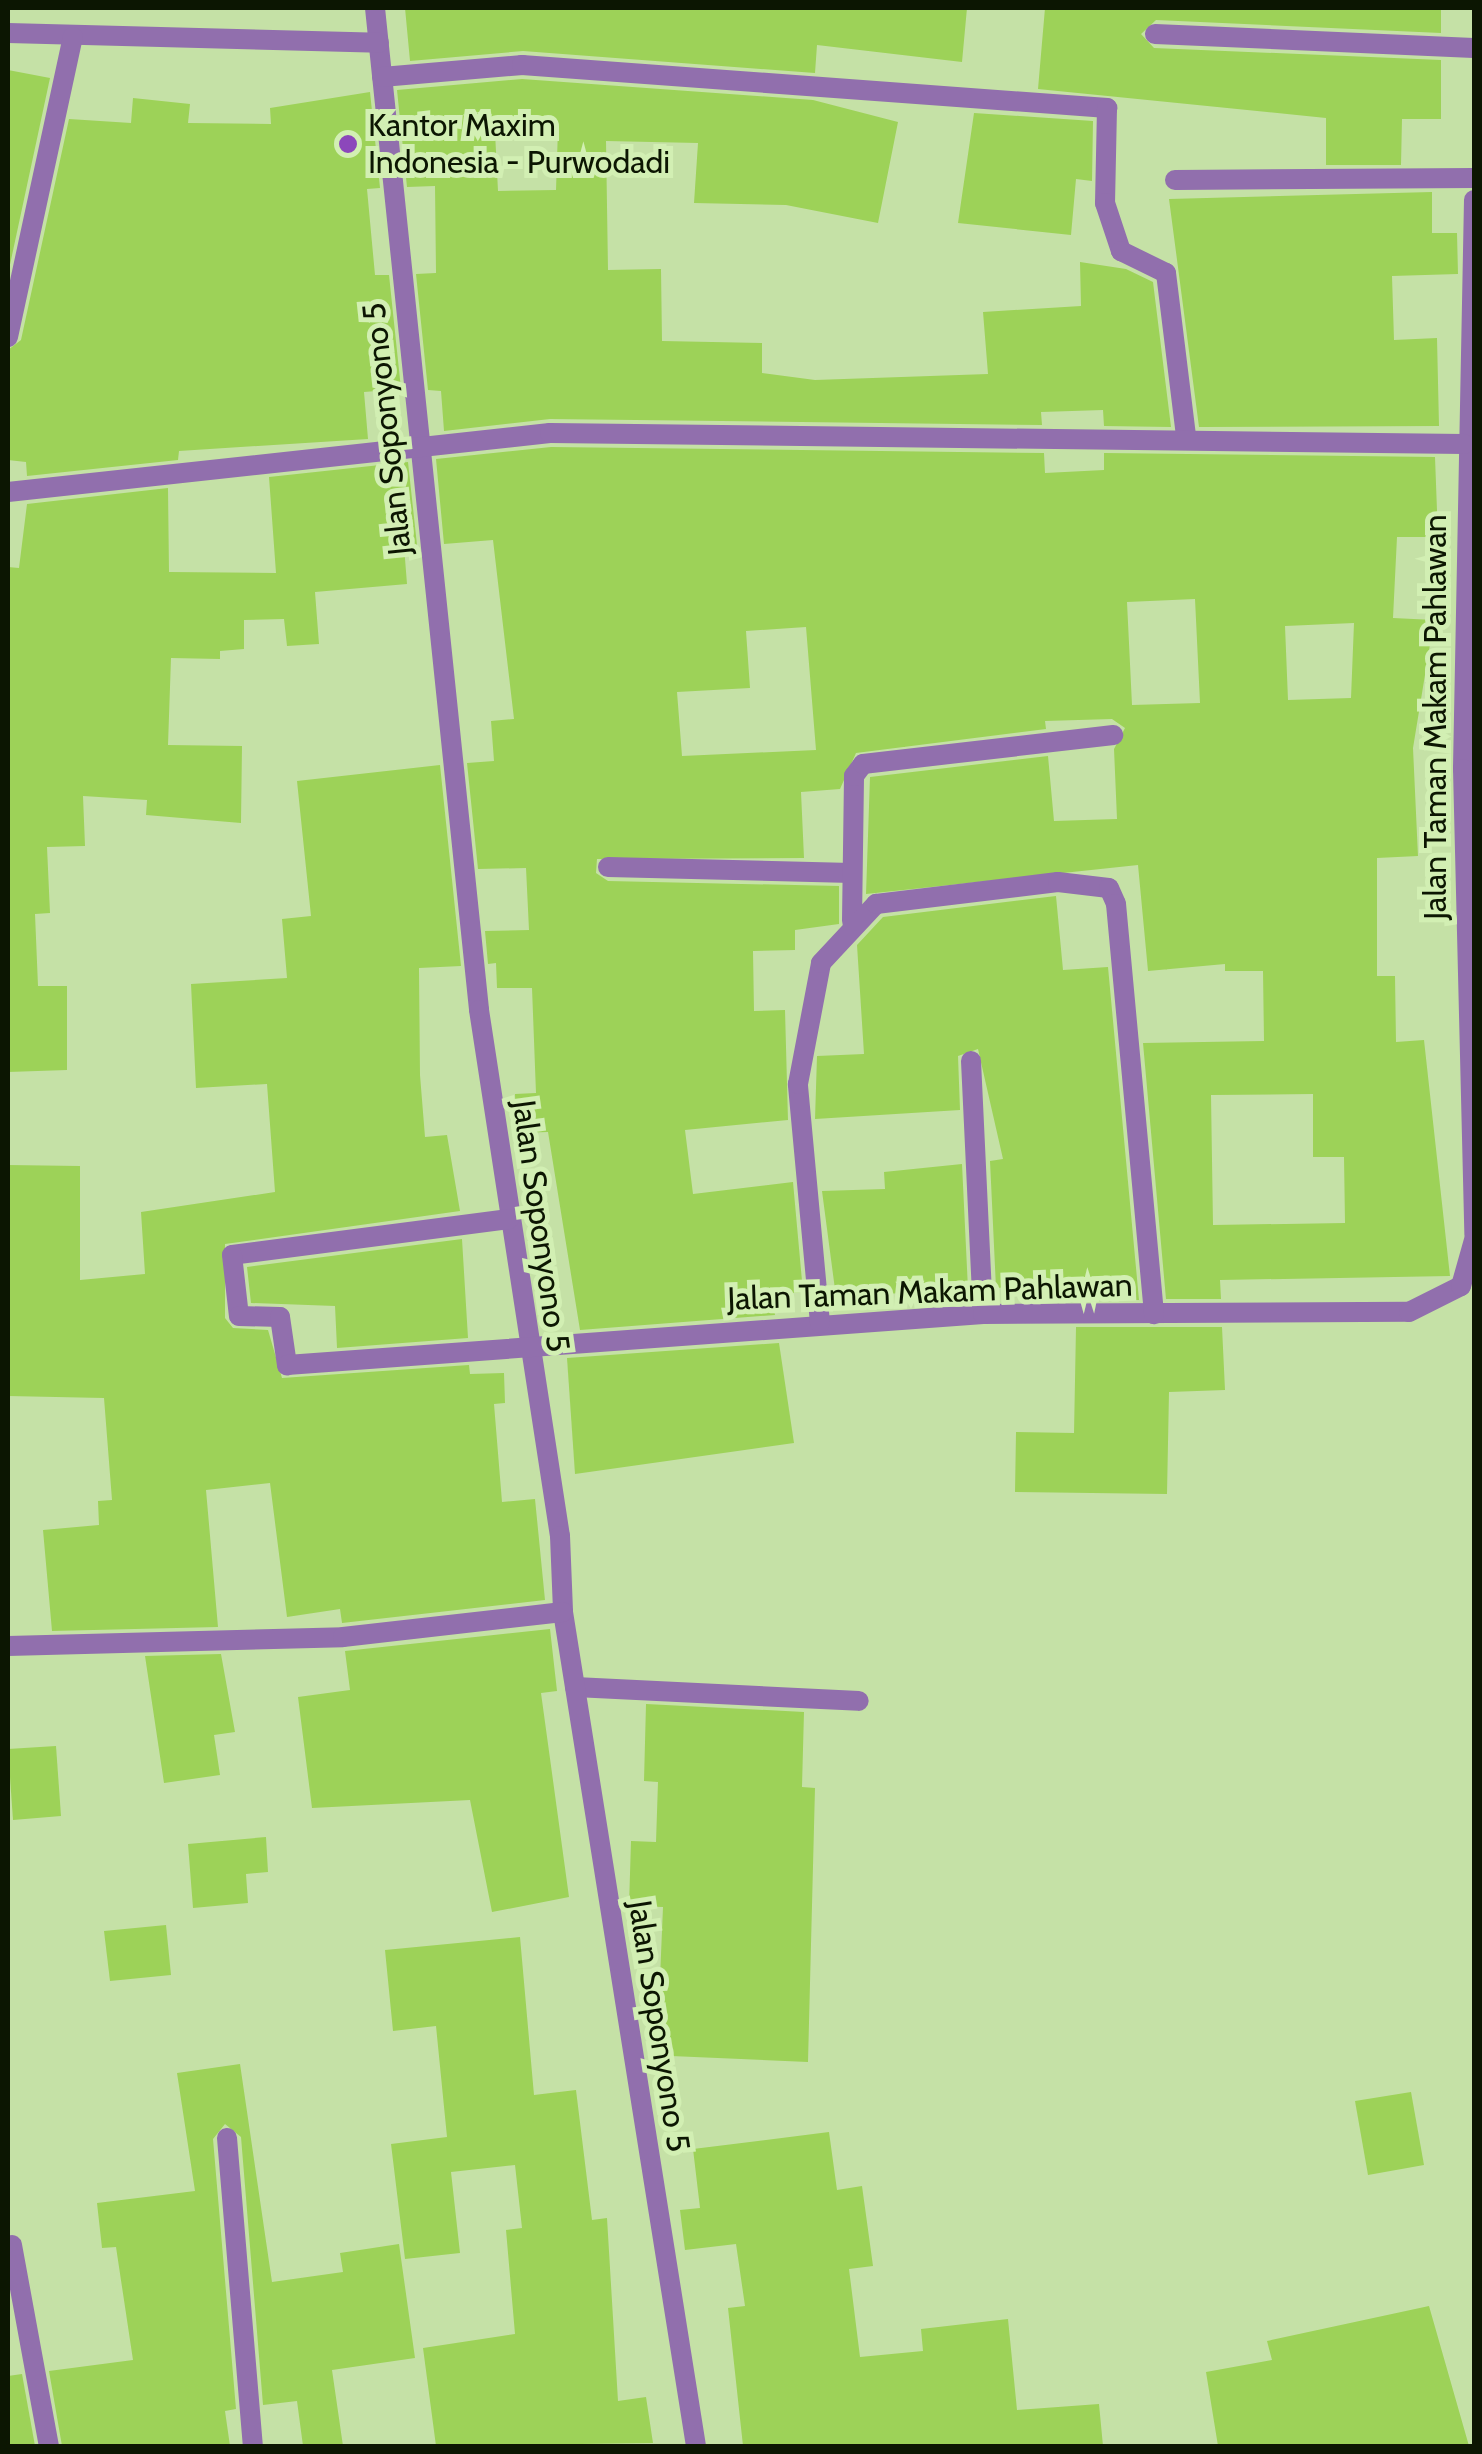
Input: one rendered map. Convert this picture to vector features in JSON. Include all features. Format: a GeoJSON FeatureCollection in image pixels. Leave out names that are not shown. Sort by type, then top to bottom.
{"type":"FeatureCollection","features":[{"type":"Feature","properties":{"kind":"street","name":"Jalan Soponyono 5"},"geometry":{"type":"LineString","coordinates":[[375,8],[418,446],[509,1219],[526,1344],[560,1536],[562,1612],[696,2446]]}},
{"type":"Feature","properties":{"kind":"street"},"geometry":{"type":"LineString","coordinates":[[8,33],[74,38],[379,42]]}},
{"type":"Feature","properties":{"kind":"street"},"geometry":{"type":"LineString","coordinates":[[1155,34],[1474,48]]}},
{"type":"Feature","properties":{"kind":"street"},"geometry":{"type":"LineString","coordinates":[[8,337],[74,38]]}},
{"type":"Feature","properties":{"kind":"street"},"geometry":{"type":"LineString","coordinates":[[382,77],[522,65],[1107,108],[1104,203],[1121,251],[1166,272],[1186,434]]}},
{"type":"Feature","properties":{"kind":"street"},"geometry":{"type":"LineString","coordinates":[[1175,180],[1474,178]]}},
{"type":"Feature","properties":{"kind":"street","name":"Jalan Taman Makam Pahlawan"},"geometry":{"type":"LineString","coordinates":[[509,1219],[232,1255],[239,1316],[280,1317],[287,1365],[526,1344],[984,1314],[1409,1312],[1461,1286],[1474,1237],[1469,870],[1470,495],[1464,444],[1474,200]]}},
{"type":"Feature","properties":{"kind":"street"},"geometry":{"type":"LineString","coordinates":[[8,492],[550,433],[1186,434],[1464,444]]}},
{"type":"Feature","properties":{"kind":"street"},"geometry":{"type":"LineString","coordinates":[[820,1323],[798,1084],[807,1001],[852,921],[854,776],[863,764],[1113,735]]}},
{"type":"Feature","properties":{"kind":"street"},"geometry":{"type":"LineString","coordinates":[[608,866],[852,873]]}},
{"type":"Feature","properties":{"kind":"street"},"geometry":{"type":"LineString","coordinates":[[852,921],[904,896],[1058,882],[1109,888],[1154,1314]]}},
{"type":"Feature","properties":{"kind":"street"},"geometry":{"type":"LineString","coordinates":[[971,1061],[984,1314]]}},
{"type":"Feature","properties":{"kind":"street"},"geometry":{"type":"LineString","coordinates":[[8,1646],[343,1638],[562,1612]]}},
{"type":"Feature","properties":{"kind":"street"},"geometry":{"type":"LineString","coordinates":[[574,1688],[859,1701]]}},
{"type":"Feature","properties":{"kind":"street"},"geometry":{"type":"LineString","coordinates":[[227,2138],[253,2446]]}},
{"type":"Feature","properties":{"kind":"street"},"geometry":{"type":"LineString","coordinates":[[12,2245],[49,2446]]}},
{"type":"Feature","properties":{"kind":"building"},"geometry":{"type":"Polygon","coordinates":[[[405,8],[967,8],[962,62],[817,45],[815,73],[523,51],[410,61],[405,8]]]}},
{"type":"Feature","properties":{"kind":"building"},"geometry":{"type":"Polygon","coordinates":[[[1045,8],[1441,8],[1441,33],[1156,20],[1141,34],[1154,48],[1441,60],[1441,119],[1402,119],[1401,165],[1326,165],[1326,118],[1038,89],[1045,8]]]}},
{"type":"Feature","properties":{"kind":"building"},"geometry":{"type":"Polygon","coordinates":[[[8,70],[50,78],[8,274],[8,70]]]}},
{"type":"Feature","properties":{"kind":"building"},"geometry":{"type":"Polygon","coordinates":[[[522,79],[813,100],[898,122],[878,223],[786,205],[694,203],[698,143],[606,141],[608,270],[661,269],[662,341],[762,343],[762,373],[815,380],[988,374],[983,312],[1081,306],[1080,262],[1126,269],[1153,282],[1171,427],[1104,426],[1103,410],[1041,412],[1042,425],[550,419],[444,431],[441,391],[428,390],[416,274],[436,273],[435,186],[407,187],[397,90],[522,79]],[[558,128],[495,132],[498,191],[556,190],[558,128]]]}},
{"type":"Feature","properties":{"kind":"building"},"geometry":{"type":"Polygon","coordinates":[[[370,92],[380,188],[367,189],[375,275],[389,275],[401,389],[364,392],[368,439],[179,451],[178,460],[27,476],[26,462],[8,460],[8,350],[21,340],[69,119],[131,123],[133,98],[190,104],[188,123],[271,124],[270,108],[370,92]]]}},
{"type":"Feature","properties":{"kind":"building"},"geometry":{"type":"Polygon","coordinates":[[[974,113],[1093,121],[1092,181],[1076,179],[1071,235],[958,223],[974,113]]]}},
{"type":"Feature","properties":{"kind":"building"},"geometry":{"type":"Polygon","coordinates":[[[1432,192],[1432,233],[1457,233],[1458,274],[1392,276],[1394,340],[1437,338],[1439,426],[1199,427],[1169,199],[1432,192]]]}},
{"type":"Feature","properties":{"kind":"building"},"geometry":{"type":"Polygon","coordinates":[[[551,447],[1044,453],[1045,473],[1104,470],[1104,453],[1435,457],[1438,537],[1397,537],[1393,618],[1434,620],[1413,748],[1418,856],[1377,858],[1377,976],[1395,976],[1396,1042],[1424,1040],[1450,1276],[1220,1280],[1221,1299],[1166,1299],[1143,1043],[1264,1041],[1263,971],[1225,971],[1225,964],[1148,971],[1138,865],[866,894],[870,777],[1048,756],[1054,821],[1117,819],[1114,749],[1125,728],[1112,719],[1045,721],[1046,729],[856,753],[840,789],[801,792],[804,858],[597,859],[596,873],[608,881],[839,886],[839,924],[795,930],[795,950],[753,951],[754,1011],[785,1010],[788,1120],[685,1130],[693,1194],[793,1182],[803,1292],[772,1295],[775,1315],[580,1330],[548,1132],[516,1133],[515,1094],[536,1093],[532,988],[497,988],[496,963],[488,964],[485,931],[529,930],[526,868],[478,869],[467,763],[494,761],[491,721],[514,719],[493,540],[444,544],[436,459],[551,447]],[[1195,599],[1127,602],[1132,705],[1200,703],[1195,599]],[[1354,623],[1285,626],[1288,700],[1351,698],[1354,623]],[[806,627],[746,631],[750,688],[677,692],[682,756],[816,750],[806,627]],[[1313,1094],[1211,1095],[1213,1225],[1345,1223],[1344,1157],[1313,1157],[1313,1094]]]}},
{"type":"Feature","properties":{"kind":"building"},"geometry":{"type":"Polygon","coordinates":[[[408,462],[417,545],[404,546],[407,584],[315,592],[319,644],[287,646],[284,619],[244,620],[244,649],[220,651],[220,659],[171,658],[168,745],[242,746],[241,823],[146,815],[147,800],[83,796],[85,846],[47,847],[50,913],[35,914],[38,986],[67,986],[67,1070],[8,1072],[8,567],[19,568],[27,504],[168,488],[169,572],[276,573],[269,477],[408,462]]]}},
{"type":"Feature","properties":{"kind":"building"},"geometry":{"type":"Polygon","coordinates":[[[440,765],[461,966],[419,968],[420,1075],[425,1137],[447,1135],[460,1211],[225,1244],[225,1318],[233,1328],[268,1330],[282,1378],[469,1365],[470,1374],[504,1373],[505,1403],[494,1404],[502,1502],[535,1499],[545,1600],[342,1623],[340,1609],[287,1617],[270,1483],[206,1490],[218,1627],[52,1631],[43,1530],[99,1525],[98,1501],[112,1500],[104,1398],[8,1396],[8,1165],[80,1166],[80,1280],[145,1274],[141,1212],[275,1192],[267,1084],[196,1088],[191,984],[287,978],[282,919],[311,916],[297,781],[440,765]]]}},
{"type":"Feature","properties":{"kind":"building"},"geometry":{"type":"Polygon","coordinates":[[[1056,896],[1063,970],[1108,967],[1139,1300],[1022,1300],[1021,1286],[996,1288],[990,1161],[1003,1159],[978,1049],[958,1056],[960,1110],[815,1119],[817,1056],[864,1054],[857,945],[883,917],[1056,896]]]}},
{"type":"Feature","properties":{"kind":"building"},"geometry":{"type":"Polygon","coordinates":[[[962,1164],[968,1289],[836,1297],[822,1191],[885,1189],[884,1172],[962,1164]]]}},
{"type":"Feature","properties":{"kind":"building"},"geometry":{"type":"Polygon","coordinates":[[[462,1239],[468,1338],[337,1348],[335,1306],[251,1303],[247,1267],[462,1239]]]}},
{"type":"Feature","properties":{"kind":"building"},"geometry":{"type":"Polygon","coordinates":[[[1076,1327],[1222,1327],[1225,1390],[1169,1392],[1167,1494],[1015,1492],[1016,1432],[1074,1433],[1076,1327]]]}},
{"type":"Feature","properties":{"kind":"building"},"geometry":{"type":"Polygon","coordinates":[[[779,1343],[794,1443],[575,1474],[567,1358],[779,1343]]]}},
{"type":"Feature","properties":{"kind":"building"},"geometry":{"type":"Polygon","coordinates":[[[550,1629],[557,1691],[541,1693],[569,1897],[492,1912],[470,1800],[312,1808],[298,1697],[350,1690],[345,1651],[550,1629]]]}},
{"type":"Feature","properties":{"kind":"building"},"geometry":{"type":"Polygon","coordinates":[[[221,1654],[235,1732],[214,1735],[220,1775],[164,1783],[145,1656],[221,1654]]]}},
{"type":"Feature","properties":{"kind":"building"},"geometry":{"type":"Polygon","coordinates":[[[646,1704],[804,1712],[802,1787],[815,1788],[808,2062],[648,2055],[644,1978],[660,1978],[663,1907],[629,1906],[631,1841],[656,1842],[658,1782],[644,1781],[646,1704]]]}},
{"type":"Feature","properties":{"kind":"building"},"geometry":{"type":"Polygon","coordinates":[[[56,1746],[61,1816],[13,1820],[8,1749],[56,1746]]]}},
{"type":"Feature","properties":{"kind":"building"},"geometry":{"type":"Polygon","coordinates":[[[266,1837],[268,1872],[246,1874],[248,1903],[193,1908],[188,1844],[266,1837]]]}},
{"type":"Feature","properties":{"kind":"building"},"geometry":{"type":"Polygon","coordinates":[[[166,1925],[171,1975],[110,1981],[104,1931],[166,1925]]]}},
{"type":"Feature","properties":{"kind":"building"},"geometry":{"type":"Polygon","coordinates":[[[520,1937],[534,2095],[576,2090],[592,2220],[607,2218],[618,2401],[646,2397],[653,2443],[436,2446],[423,2348],[515,2334],[506,2230],[522,2228],[515,2165],[451,2172],[460,2253],[405,2259],[391,2144],[447,2137],[436,2026],[393,2031],[385,1950],[520,1937]]]}},
{"type":"Feature","properties":{"kind":"building"},"geometry":{"type":"Polygon","coordinates":[[[240,2064],[272,2282],[343,2272],[340,2253],[399,2244],[415,2358],[332,2370],[343,2446],[303,2446],[297,2401],[263,2405],[241,2137],[225,2124],[213,2139],[236,2409],[225,2411],[230,2446],[62,2446],[49,2371],[133,2360],[116,2247],[102,2248],[97,2203],[195,2191],[177,2073],[240,2064]]]}},
{"type":"Feature","properties":{"kind":"building"},"geometry":{"type":"Polygon","coordinates":[[[1411,2092],[1424,2165],[1368,2175],[1355,2101],[1411,2092]]]}},
{"type":"Feature","properties":{"kind":"building"},"geometry":{"type":"Polygon","coordinates":[[[829,2132],[837,2190],[862,2186],[873,2266],[849,2269],[860,2357],[923,2351],[921,2329],[1008,2319],[1017,2410],[1099,2404],[1103,2446],[743,2446],[728,2308],[745,2306],[736,2244],[685,2250],[680,2210],[700,2208],[693,2149],[829,2132]]]}},
{"type":"Feature","properties":{"kind":"building"},"geometry":{"type":"Polygon","coordinates":[[[1429,2306],[1469,2446],[1218,2446],[1206,2372],[1272,2360],[1267,2341],[1429,2306]]]}},
{"type":"Feature","properties":{"kind":"building"},"geometry":{"type":"Polygon","coordinates":[[[22,2374],[35,2446],[8,2446],[8,2376],[22,2374]]]}},
{"type":"Feature","properties":{"kind":"place","name":"Kantor Maxim Indonesia - Purwodadi"},"geometry":{"type":"Point","coordinates":[348,144]}}]}
